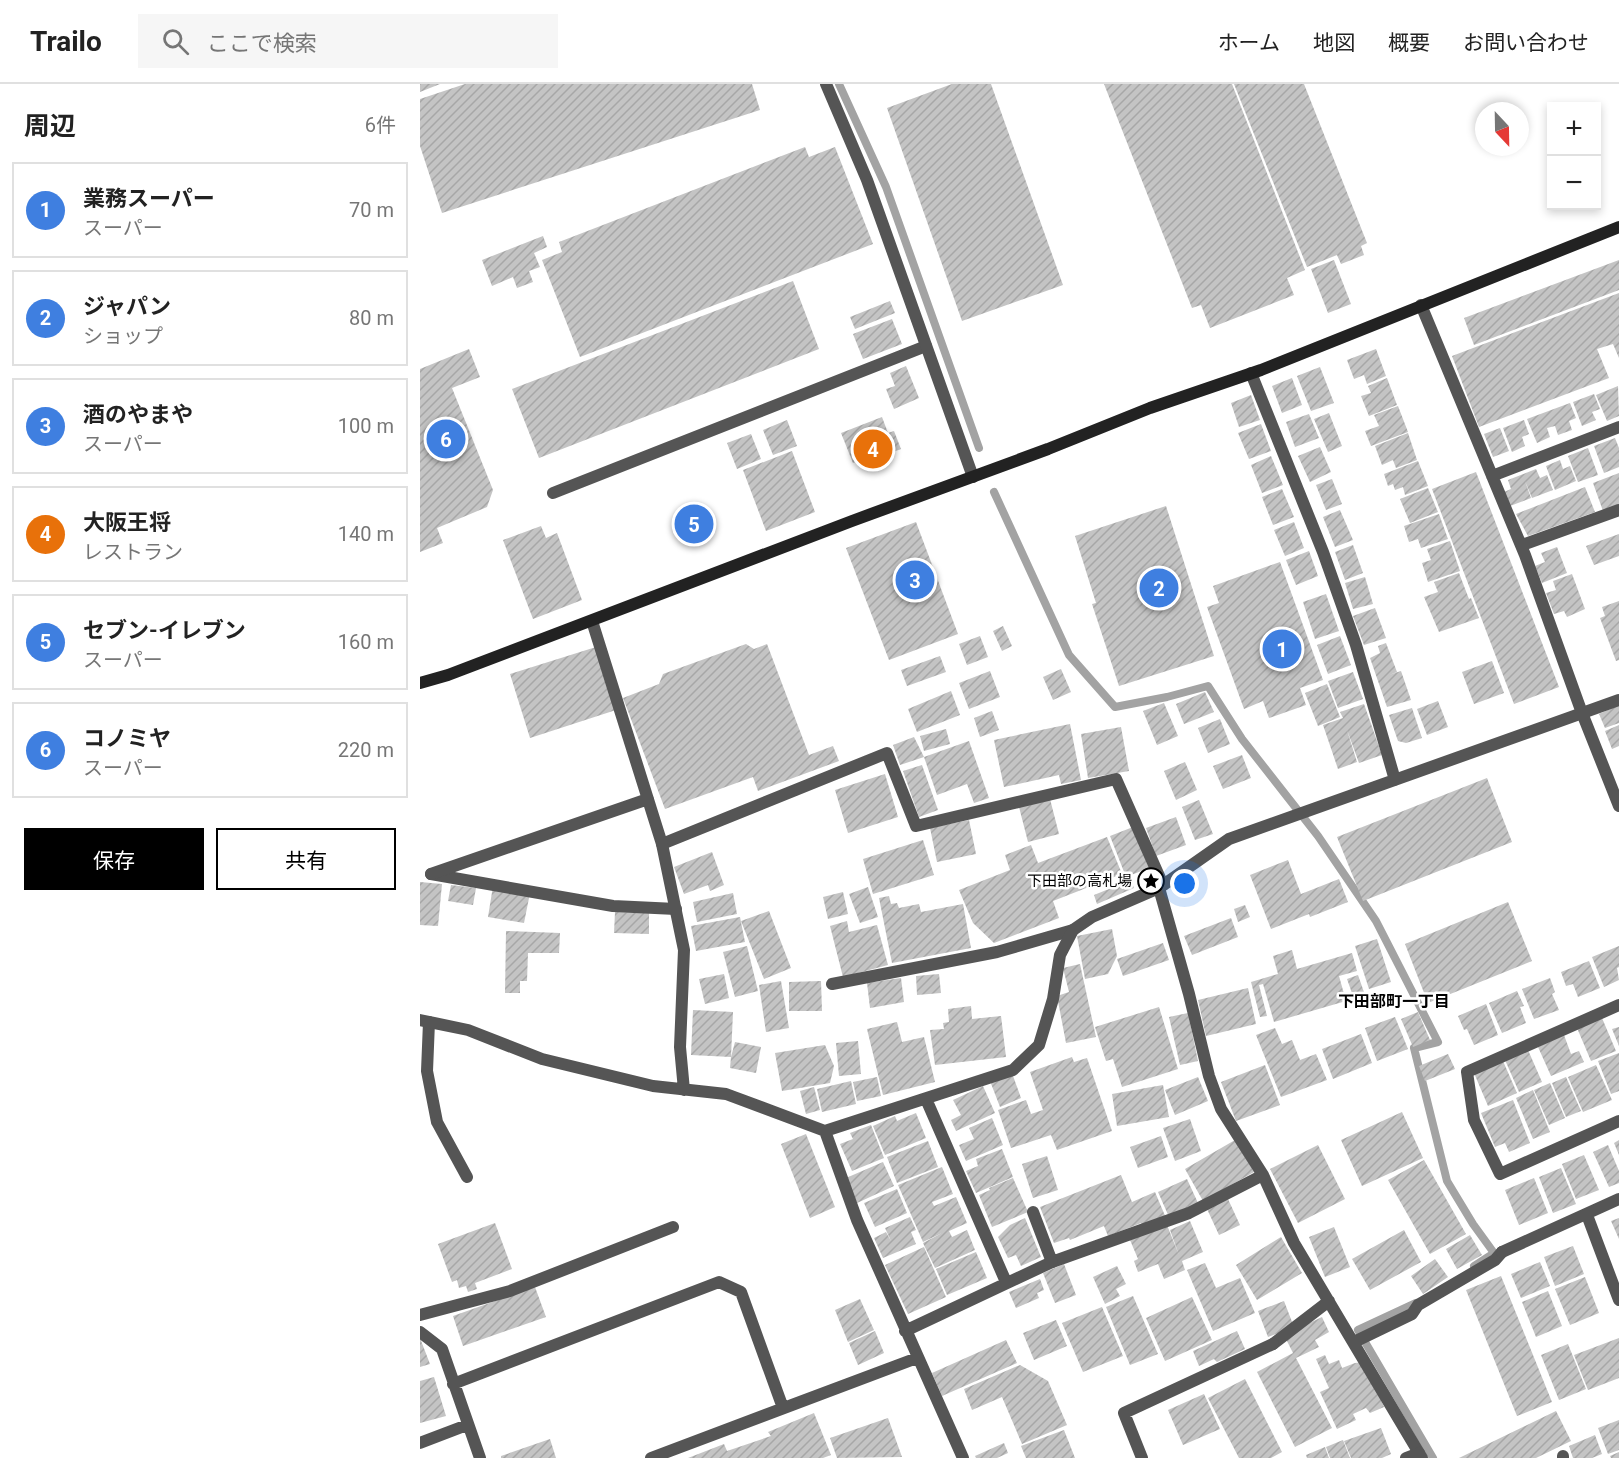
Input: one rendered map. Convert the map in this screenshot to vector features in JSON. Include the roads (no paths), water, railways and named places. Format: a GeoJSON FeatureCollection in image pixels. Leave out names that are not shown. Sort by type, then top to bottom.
{"type":"FeatureCollection","features":[{"type":"Feature","properties":{"kind":"street"},"geometry":{"type":"LineString","coordinates":[[826,84],[867,180],[973,477]]}},
{"type":"Feature","properties":{"kind":"street"},"geometry":{"type":"LineString","coordinates":[[420,683],[448,675],[592,621],[1150,408],[1251,373],[1619,227]]}},
{"type":"Feature","properties":{"kind":"street"},"geometry":{"type":"LineString","coordinates":[[1421,305],[1522,545],[1582,713],[1619,806]]}},
{"type":"Feature","properties":{"kind":"street"},"geometry":{"type":"LineString","coordinates":[[553,493],[926,346]]}},
{"type":"Feature","properties":{"kind":"street"},"geometry":{"type":"LineString","coordinates":[[1251,373],[1323,552],[1352,635],[1395,780]]}},
{"type":"Feature","properties":{"kind":"street"},"geometry":{"type":"LineString","coordinates":[[1492,476],[1619,427]]}},
{"type":"Feature","properties":{"kind":"street"},"geometry":{"type":"LineString","coordinates":[[1522,545],[1619,510]]}},
{"type":"Feature","properties":{"kind":"street"},"geometry":{"type":"LineString","coordinates":[[592,621],[662,844],[676,909],[684,950],[680,1047],[684,1090]]}},
{"type":"Feature","properties":{"kind":"street"},"geometry":{"type":"LineString","coordinates":[[832,984],[996,952],[1073,930],[1092,917],[1161,887],[1229,839],[1619,700]]}},
{"type":"Feature","properties":{"kind":"street"},"geometry":{"type":"LineString","coordinates":[[662,844],[887,753],[916,826],[1116,779],[1161,887],[1209,1077],[1221,1109],[1263,1175],[1294,1243],[1420,1455],[1406,1458]]}},
{"type":"Feature","properties":{"kind":"street"},"geometry":{"type":"LineString","coordinates":[[648,799],[431,874],[613,906],[676,909]]}},
{"type":"Feature","properties":{"kind":"street"},"geometry":{"type":"LineString","coordinates":[[467,1177],[437,1122],[427,1071],[425,1021],[468,1030],[542,1059],[653,1086],[726,1094],[825,1131],[1013,1070],[1039,1045],[1053,999],[1060,955],[1073,930]]}},
{"type":"Feature","properties":{"kind":"street"},"geometry":{"type":"LineString","coordinates":[[1619,1005],[1467,1072],[1474,1120],[1500,1174],[1619,1121]]}},
{"type":"Feature","properties":{"kind":"street"},"geometry":{"type":"LineString","coordinates":[[926,1099],[1006,1282]]}},
{"type":"Feature","properties":{"kind":"street"},"geometry":{"type":"LineString","coordinates":[[825,1131],[857,1220],[963,1458]]}},
{"type":"Feature","properties":{"kind":"street"},"geometry":{"type":"LineString","coordinates":[[905,1331],[1006,1282],[1189,1213],[1263,1175]]}},
{"type":"Feature","properties":{"kind":"street"},"geometry":{"type":"LineString","coordinates":[[1354,1342],[1412,1314],[1418,1305],[1495,1260],[1502,1252],[1619,1199]]}},
{"type":"Feature","properties":{"kind":"street"},"geometry":{"type":"LineString","coordinates":[[1033,1212],[1052,1263]]}},
{"type":"Feature","properties":{"kind":"street"},"geometry":{"type":"LineString","coordinates":[[1587,1215],[1619,1300]]}},
{"type":"Feature","properties":{"kind":"street"},"geometry":{"type":"LineString","coordinates":[[420,1315],[510,1291],[673,1227]]}},
{"type":"Feature","properties":{"kind":"street"},"geometry":{"type":"LineString","coordinates":[[453,1383],[719,1282],[741,1292],[783,1408]]}},
{"type":"Feature","properties":{"kind":"street"},"geometry":{"type":"LineString","coordinates":[[1142,1458],[1124,1413],[1273,1344],[1329,1300]]}},
{"type":"Feature","properties":{"kind":"street"},"geometry":{"type":"LineString","coordinates":[[420,1332],[442,1349],[480,1458]]}},
{"type":"Feature","properties":{"kind":"street"},"geometry":{"type":"LineString","coordinates":[[651,1458],[917,1358]]}},
{"type":"Feature","properties":{"kind":"street"},"geometry":{"type":"LineString","coordinates":[[420,1443],[467,1425]]}},
{"type":"Feature","properties":{"kind":"waterway"},"geometry":{"type":"LineString","coordinates":[[839,84],[886,187],[979,448]]}},
{"type":"Feature","properties":{"kind":"waterway"},"geometry":{"type":"LineString","coordinates":[[994,492],[1069,655],[1115,707],[1208,686],[1242,739],[1318,836],[1376,921],[1438,1042],[1414,1048],[1447,1181],[1494,1253],[1474,1266]]}},
{"type":"Feature","properties":{"kind":"waterway"},"geometry":{"type":"LineString","coordinates":[[1416,1303],[1358,1330],[1433,1458]]}},
{"type":"Feature","properties":{"kind":"place","name":"コノミヤ"},"geometry":{"type":"Point","coordinates":[446,439]}},
{"type":"Feature","properties":{"kind":"place","name":"大阪王将"},"geometry":{"type":"Point","coordinates":[873,449]}},
{"type":"Feature","properties":{"kind":"place","name":"セブン-イレブン"},"geometry":{"type":"Point","coordinates":[694,524]}},
{"type":"Feature","properties":{"kind":"place","name":"酒のやまや"},"geometry":{"type":"Point","coordinates":[915,580]}},
{"type":"Feature","properties":{"kind":"place","name":"ジャパン"},"geometry":{"type":"Point","coordinates":[1159,588]}},
{"type":"Feature","properties":{"kind":"place","name":"業務スーパー"},"geometry":{"type":"Point","coordinates":[1282,649]}},
{"type":"Feature","properties":{"kind":"place","name":"下田部の高札場"},"geometry":{"type":"Point","coordinates":[1151,881]}},
{"type":"Feature","properties":{"kind":"district","name":"下田部町一丁目"},"geometry":{"type":"Point","coordinates":[1394,1001]}}]}
